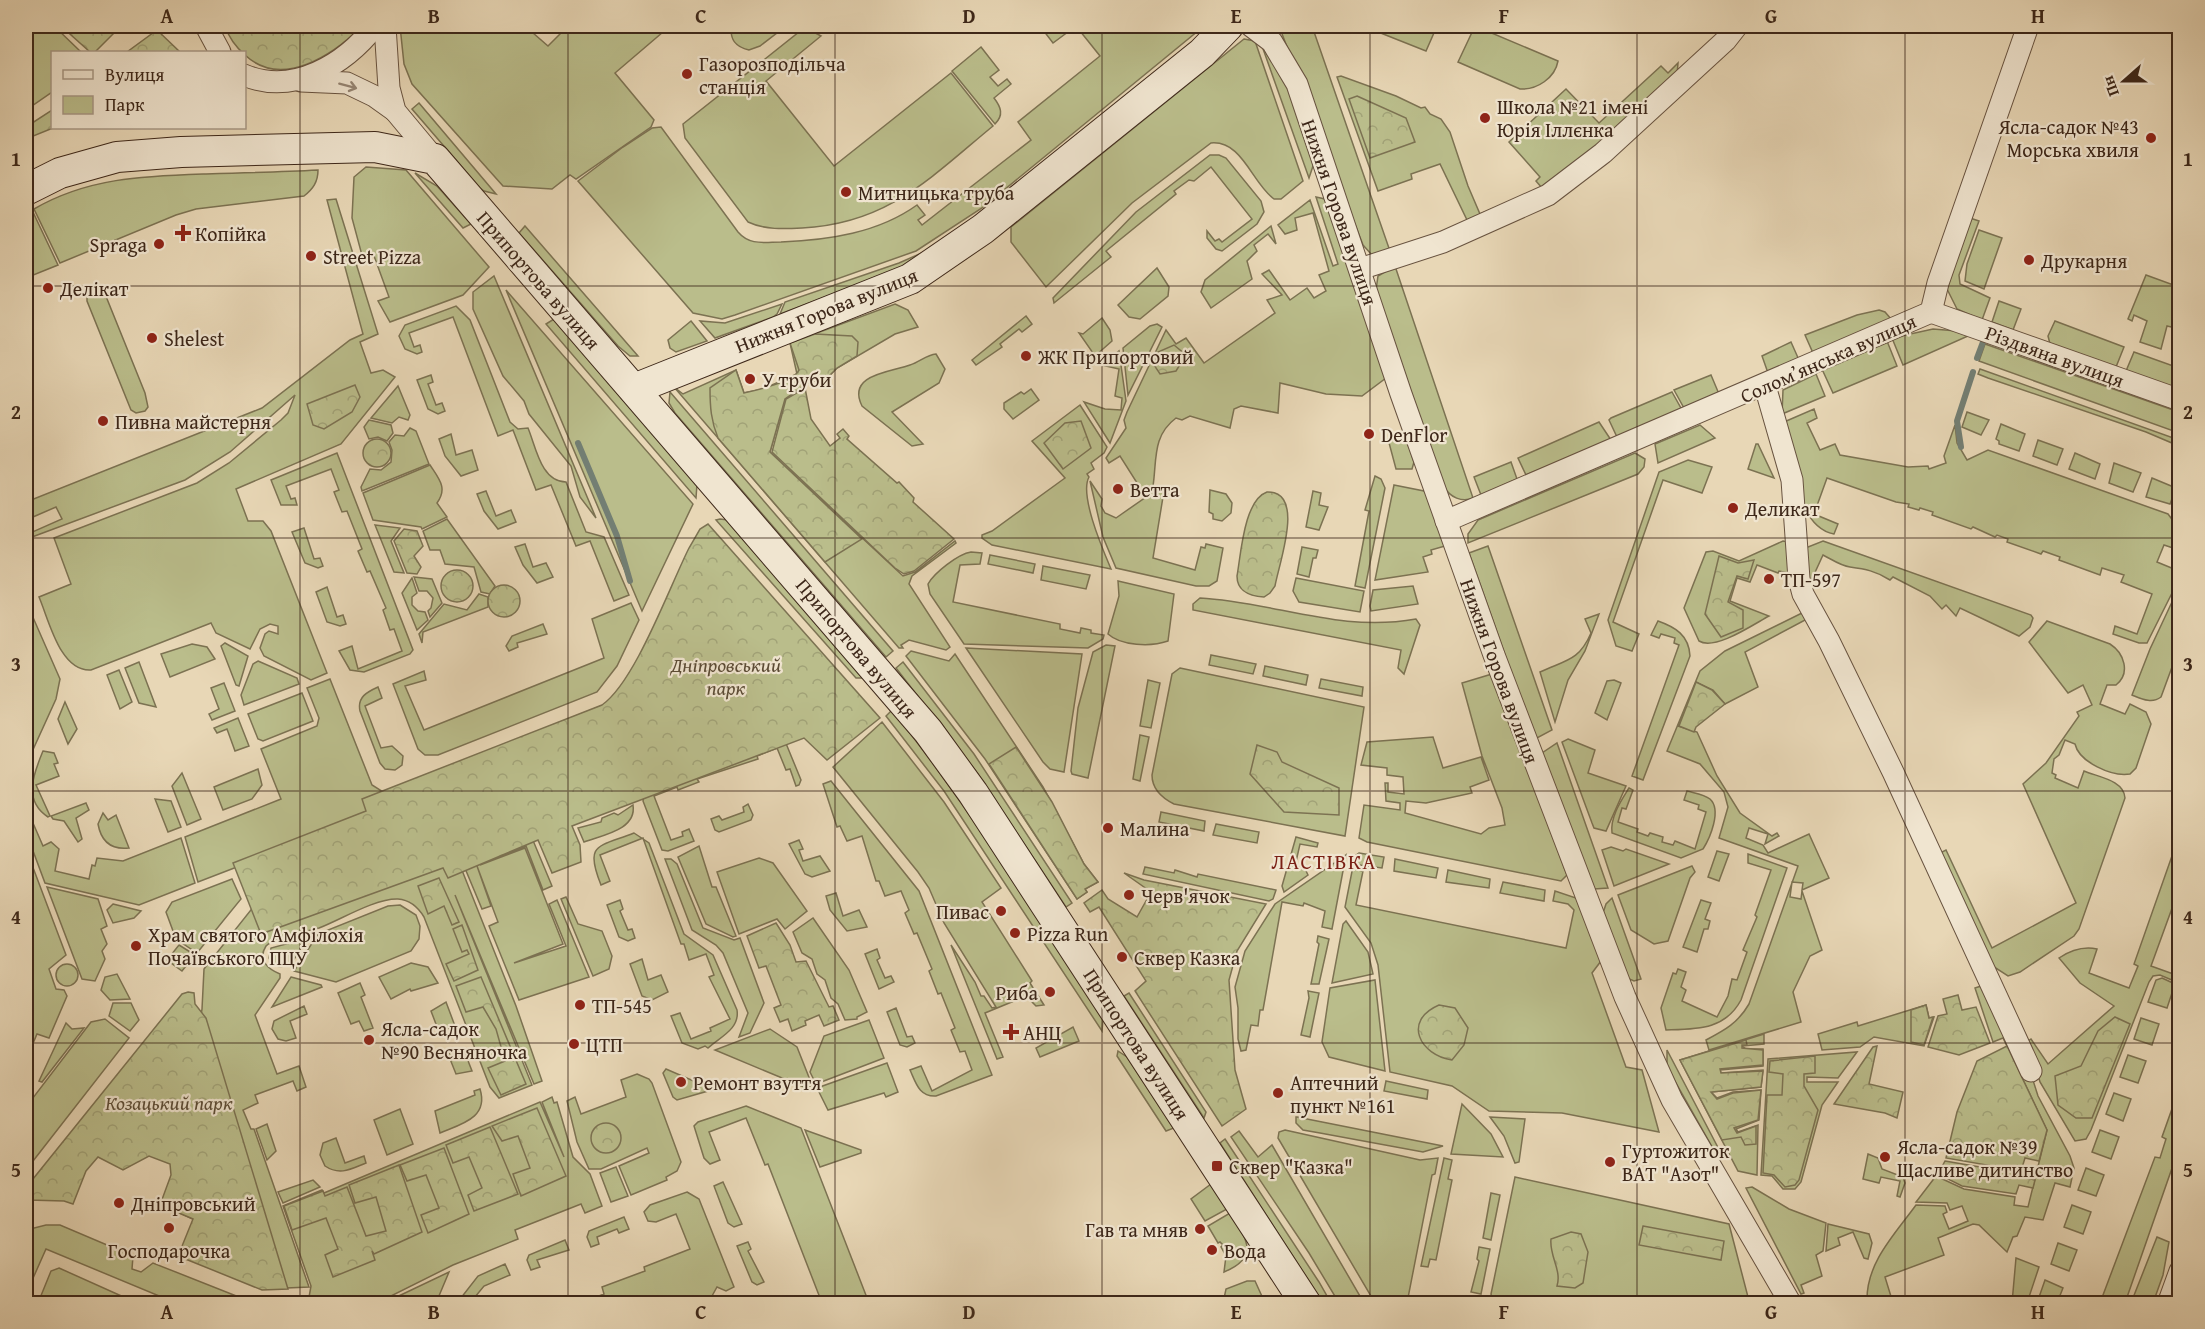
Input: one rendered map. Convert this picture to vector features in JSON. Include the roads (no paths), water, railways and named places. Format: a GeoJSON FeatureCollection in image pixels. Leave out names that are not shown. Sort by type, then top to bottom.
{"type":"FeatureCollection","features":[{"type":"Feature","properties":{"kind":"main road","name":"Нижня Горова вулиця"},"geometry":{"type":"LineString","coordinates":[[633,389],[910,279],[953,251],[1022,199],[1207,49],[1228,26]]}},
{"type":"Feature","properties":{"kind":"main road"},"geometry":{"type":"LineString","coordinates":[[26,190],[60,173],[117,157],[181,152],[375,147],[435,159]]}},
{"type":"Feature","properties":{"kind":"main road","name":"Припортова вулиця"},"geometry":{"type":"LineString","coordinates":[[435,159],[928,731],[979,803],[1306,1304]]}},
{"type":"Feature","properties":{"kind":"street"},"geometry":{"type":"LineString","coordinates":[[206,26],[219,51]]}},
{"type":"Feature","properties":{"kind":"street"},"geometry":{"type":"LineString","coordinates":[[246,76],[257,80],[294,80],[343,60],[375,26]]}},
{"type":"Feature","properties":{"kind":"street"},"geometry":{"type":"LineString","coordinates":[[385,26],[386,66],[394,111]]}},
{"type":"Feature","properties":{"kind":"street","name":"Нижня Горова вулиця"},"geometry":{"type":"LineString","coordinates":[[1251,26],[1272,42],[1297,84],[1446,521],[1525,740],[1635,1022],[1672,1100],[1791,1304]]}},
{"type":"Feature","properties":{"kind":"street"},"geometry":{"type":"LineString","coordinates":[[1360,268],[1443,242],[1548,195],[1603,153],[1726,40],[1737,26]]}},
{"type":"Feature","properties":{"kind":"street","name":"Соломʼянська вулиця"},"geometry":{"type":"LineString","coordinates":[[1446,521],[1765,386],[1931,312],[1938,283],[2028,26]]}},
{"type":"Feature","properties":{"kind":"street","name":"Припортова вулиця"},"geometry":{"type":"LineString","coordinates":[[294,80],[347,83],[374,96],[394,111],[435,159]]}},
{"type":"Feature","properties":{"kind":"street","name":"Різдвяна вулиця"},"geometry":{"type":"LineString","coordinates":[[1931,312],[2180,400]]}},
{"type":"Feature","properties":{"kind":"street"},"geometry":{"type":"LineString","coordinates":[[1765,386],[1790,471],[1799,579],[1803,594],[1829,640],[1889,764],[2031,1071]]}},
{"type":"Feature","properties":{"kind":"street"},"geometry":{"type":"LineString","coordinates":[[2168,1304],[2180,1271]]}},
{"type":"Feature","properties":{"kind":"waterway"},"geometry":{"type":"LineString","coordinates":[[1977,358],[1983,342]]}},
{"type":"Feature","properties":{"kind":"waterway"},"geometry":{"type":"LineString","coordinates":[[1961,447],[1957,421],[1973,372]]}},
{"type":"Feature","properties":{"kind":"waterway"},"geometry":{"type":"LineString","coordinates":[[578,443],[617,536],[630,581]]}},
{"type":"Feature","properties":{"kind":"place","name":"Газорозподільча станція"},"geometry":{"type":"Point","coordinates":[687,74]}},
{"type":"Feature","properties":{"kind":"place","name":"Школа №21 імені Юрія Іллєнка"},"geometry":{"type":"Point","coordinates":[1485,118]}},
{"type":"Feature","properties":{"kind":"place","name":"Ясла-садок №43 Морська хвиля"},"geometry":{"type":"Point","coordinates":[2151,138]}},
{"type":"Feature","properties":{"kind":"place","name":"Митницька труба"},"geometry":{"type":"Point","coordinates":[846,192]}},
{"type":"Feature","properties":{"kind":"place","name":"Копійка"},"geometry":{"type":"Point","coordinates":[183,233]}},
{"type":"Feature","properties":{"kind":"place","name":"Spraga"},"geometry":{"type":"Point","coordinates":[159,244]}},
{"type":"Feature","properties":{"kind":"place","name":"Street Pizza"},"geometry":{"type":"Point","coordinates":[311,256]}},
{"type":"Feature","properties":{"kind":"place","name":"Друкарня"},"geometry":{"type":"Point","coordinates":[2029,260]}},
{"type":"Feature","properties":{"kind":"place","name":"Делікат"},"geometry":{"type":"Point","coordinates":[48,288]}},
{"type":"Feature","properties":{"kind":"place","name":"Shelest"},"geometry":{"type":"Point","coordinates":[152,338]}},
{"type":"Feature","properties":{"kind":"place","name":"ЖК Припортовий"},"geometry":{"type":"Point","coordinates":[1026,356]}},
{"type":"Feature","properties":{"kind":"place","name":"У труби"},"geometry":{"type":"Point","coordinates":[750,379]}},
{"type":"Feature","properties":{"kind":"place","name":"Пивна майстерня"},"geometry":{"type":"Point","coordinates":[103,421]}},
{"type":"Feature","properties":{"kind":"place","name":"DenFlor"},"geometry":{"type":"Point","coordinates":[1369,434]}},
{"type":"Feature","properties":{"kind":"place","name":"Ветта"},"geometry":{"type":"Point","coordinates":[1118,489]}},
{"type":"Feature","properties":{"kind":"place","name":"Деликат"},"geometry":{"type":"Point","coordinates":[1733,508]}},
{"type":"Feature","properties":{"kind":"place","name":"ТП-597"},"geometry":{"type":"Point","coordinates":[1769,579]}},
{"type":"Feature","properties":{"kind":"place","name":"Малина"},"geometry":{"type":"Point","coordinates":[1108,828]}},
{"type":"Feature","properties":{"kind":"place","name":"Черв'ячок"},"geometry":{"type":"Point","coordinates":[1129,895]}},
{"type":"Feature","properties":{"kind":"place","name":"Пивас"},"geometry":{"type":"Point","coordinates":[1001,911]}},
{"type":"Feature","properties":{"kind":"place","name":"Pizza Run"},"geometry":{"type":"Point","coordinates":[1015,933]}},
{"type":"Feature","properties":{"kind":"place","name":"Храм святого Амфілохія Почаївського ПЦУ"},"geometry":{"type":"Point","coordinates":[136,946]}},
{"type":"Feature","properties":{"kind":"place","name":"Сквер Казка"},"geometry":{"type":"Point","coordinates":[1122,957]}},
{"type":"Feature","properties":{"kind":"place","name":"Риба"},"geometry":{"type":"Point","coordinates":[1050,992]}},
{"type":"Feature","properties":{"kind":"place","name":"ТП-545"},"geometry":{"type":"Point","coordinates":[580,1005]}},
{"type":"Feature","properties":{"kind":"place","name":"АНЦ"},"geometry":{"type":"Point","coordinates":[1011,1032]}},
{"type":"Feature","properties":{"kind":"place","name":"Ясла-садок №90 Весняночка"},"geometry":{"type":"Point","coordinates":[369,1040]}},
{"type":"Feature","properties":{"kind":"place","name":"ЦТП"},"geometry":{"type":"Point","coordinates":[574,1044]}},
{"type":"Feature","properties":{"kind":"place","name":"Ремонт взуття"},"geometry":{"type":"Point","coordinates":[681,1082]}},
{"type":"Feature","properties":{"kind":"place","name":"Аптечний пункт №161"},"geometry":{"type":"Point","coordinates":[1278,1093]}},
{"type":"Feature","properties":{"kind":"place","name":"Ясла-садок №39 Щасливе дитинство"},"geometry":{"type":"Point","coordinates":[1885,1157]}},
{"type":"Feature","properties":{"kind":"place","name":"Гуртожиток ВАТ \"Азот\""},"geometry":{"type":"Point","coordinates":[1610,1162]}},
{"type":"Feature","properties":{"kind":"place","name":"Сквер \"Казка\""},"geometry":{"type":"Point","coordinates":[1217,1166]}},
{"type":"Feature","properties":{"kind":"place","name":"Дніпровський"},"geometry":{"type":"Point","coordinates":[119,1203]}},
{"type":"Feature","properties":{"kind":"place","name":"Господарочка"},"geometry":{"type":"Point","coordinates":[169,1228]}},
{"type":"Feature","properties":{"kind":"place","name":"Гав та мняв"},"geometry":{"type":"Point","coordinates":[1200,1229]}},
{"type":"Feature","properties":{"kind":"place","name":"Вода"},"geometry":{"type":"Point","coordinates":[1212,1250]}},
{"type":"Feature","properties":{"kind":"district","name":"ЛАСТІВКА"},"geometry":{"type":"Point","coordinates":[1324,861]}},
{"type":"Feature","properties":{"kind":"park label","name":"Дніпровський парк"},"geometry":{"type":"Point","coordinates":[726,676]}},
{"type":"Feature","properties":{"kind":"park label","name":"Козацький парк"},"geometry":{"type":"Point","coordinates":[169,1102]}}]}
